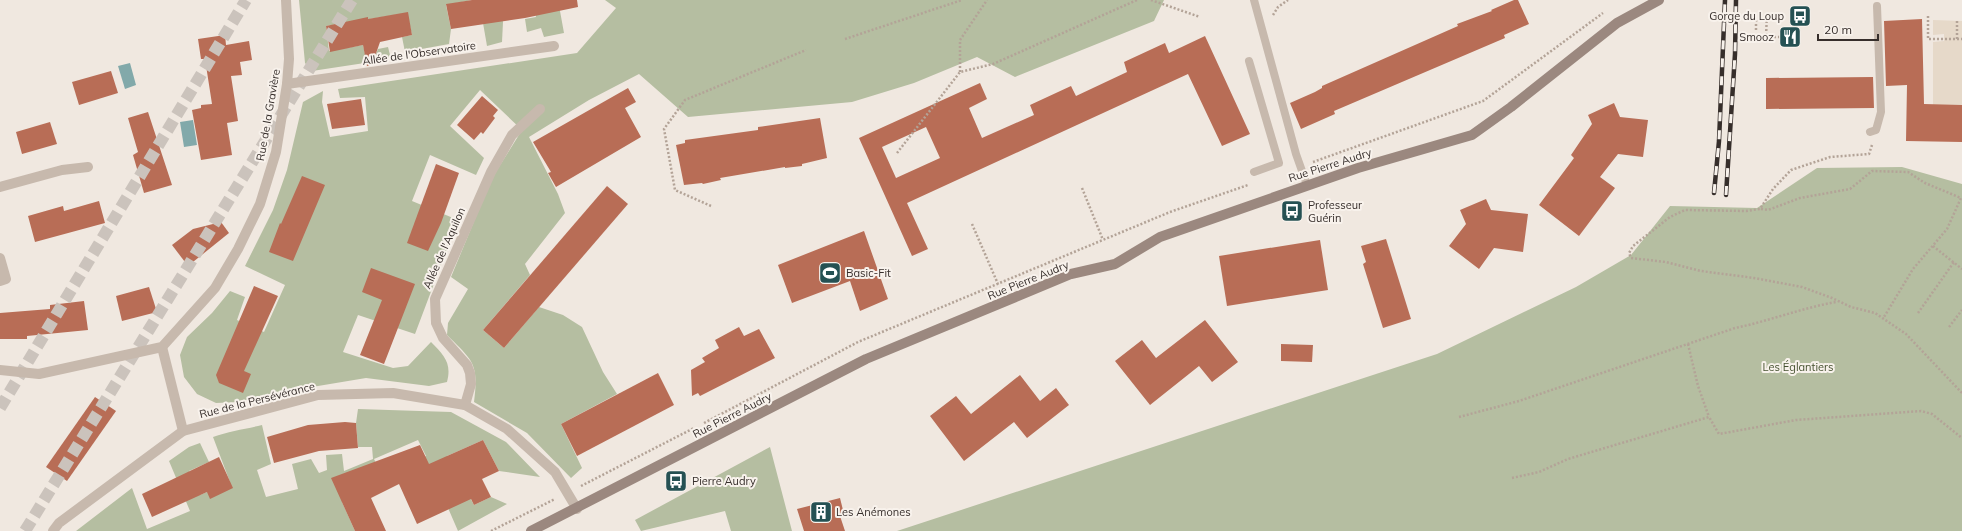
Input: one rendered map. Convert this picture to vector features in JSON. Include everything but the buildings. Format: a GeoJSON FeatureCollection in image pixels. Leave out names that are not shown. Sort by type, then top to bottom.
{"type":"FeatureCollection","features":[{"type":"Feature","properties":{"kind":"street","name":"Rue de la Gravière"},"geometry":{"type":"LineString","coordinates":[[162,347],[215,288],[238,249],[260,204],[276,152],[287,84],[290,53],[286,0]]}},
{"type":"Feature","properties":{"kind":"street","name":"Rue Pierre Audry"},"geometry":{"type":"LineString","coordinates":[[531,531],[577,509],[866,359],[1071,274],[1115,264],[1160,237],[1307,185],[1417,150],[1472,135],[1511,107],[1611,27],[1625,17],[1659,0]]}},
{"type":"Feature","properties":{"kind":"street","name":"Allée de l'Observatoire"},"geometry":{"type":"LineString","coordinates":[[287,84],[554,46]]}},
{"type":"Feature","properties":{"kind":"street","name":"Allée de l'Aquilon"},"geometry":{"type":"LineString","coordinates":[[465,405],[471,384],[470,373],[467,365],[443,338],[436,323],[435,299],[491,172],[512,135],[540,109]]}},
{"type":"Feature","properties":{"kind":"street"},"geometry":{"type":"LineString","coordinates":[[0,187],[62,170],[88,167]]}},
{"type":"Feature","properties":{"kind":"street"},"geometry":{"type":"LineString","coordinates":[[0,258],[6,279],[0,281]]}},
{"type":"Feature","properties":{"kind":"street"},"geometry":{"type":"LineString","coordinates":[[0,370],[39,374],[162,347],[183,431]]}},
{"type":"Feature","properties":{"kind":"street","name":"Rue de la Persévérance"},"geometry":{"type":"LineString","coordinates":[[53,531],[59,523],[183,431],[318,395],[393,393],[465,405],[507,429],[555,472],[577,509]]}},
{"type":"Feature","properties":{"kind":"lane"},"geometry":{"type":"LineString","coordinates":[[1254,0],[1296,154],[1307,185]]}},
{"type":"Feature","properties":{"kind":"lane"},"geometry":{"type":"LineString","coordinates":[[1873,131],[1881,112],[1877,6]]}},
{"type":"Feature","properties":{"kind":"lane"},"geometry":{"type":"LineString","coordinates":[[1249,61],[1279,163],[1254,172]]}},
{"type":"Feature","properties":{"kind":"path"},"geometry":{"type":"LineString","coordinates":[[845,39],[962,0]]}},
{"type":"Feature","properties":{"kind":"path"},"geometry":{"type":"LineString","coordinates":[[897,153],[960,72],[960,40],[987,0]]}},
{"type":"Feature","properties":{"kind":"path"},"geometry":{"type":"LineString","coordinates":[[960,72],[993,64],[1138,0]]}},
{"type":"Feature","properties":{"kind":"path"},"geometry":{"type":"LineString","coordinates":[[1151,0],[1200,17]]}},
{"type":"Feature","properties":{"kind":"path"},"geometry":{"type":"LineString","coordinates":[[1767,13],[1766,37],[1782,37]]}},
{"type":"Feature","properties":{"kind":"path"},"geometry":{"type":"LineString","coordinates":[[1928,16],[1928,38],[1962,39]]}},
{"type":"Feature","properties":{"kind":"path"},"geometry":{"type":"LineString","coordinates":[[1756,20],[1756,31]]}},
{"type":"Feature","properties":{"kind":"path"},"geometry":{"type":"LineString","coordinates":[[1957,21],[1957,39]]}},
{"type":"Feature","properties":{"kind":"path"},"geometry":{"type":"LineString","coordinates":[[710,206],[674,190],[664,129],[685,100],[806,50]]}},
{"type":"Feature","properties":{"kind":"path"},"geometry":{"type":"LineString","coordinates":[[1760,209],[1773,189],[1791,170],[1830,157],[1869,154],[1873,131]]}},
{"type":"Feature","properties":{"kind":"path"},"geometry":{"type":"LineString","coordinates":[[1884,317],[1913,269],[1947,229],[1961,198],[1925,183],[1908,172],[1872,170],[1850,189],[1800,198],[1768,210],[1685,210],[1670,217],[1633,246],[1628,253],[1631,258],[1666,262],[1701,270],[1802,287],[1832,298],[1837,302],[1875,313],[1884,317],[1906,334],[1962,393]]}},
{"type":"Feature","properties":{"kind":"path"},"geometry":{"type":"LineString","coordinates":[[1082,188],[1103,240]]}},
{"type":"Feature","properties":{"kind":"path"},"geometry":{"type":"LineString","coordinates":[[972,224],[998,284]]}},
{"type":"Feature","properties":{"kind":"path"},"geometry":{"type":"LineString","coordinates":[[1933,246],[1962,269]]}},
{"type":"Feature","properties":{"kind":"path"},"geometry":{"type":"LineString","coordinates":[[1918,313],[1954,262]]}},
{"type":"Feature","properties":{"kind":"path"},"geometry":{"type":"LineString","coordinates":[[1459,417],[1519,401],[1735,328],[1762,322],[1808,307],[1837,302]]}},
{"type":"Feature","properties":{"kind":"path"},"geometry":{"type":"LineString","coordinates":[[1950,327],[1962,310]]}},
{"type":"Feature","properties":{"kind":"path"},"geometry":{"type":"LineString","coordinates":[[1688,344],[1698,386],[1709,417],[1718,434],[1796,420],[1921,411],[1932,414],[1962,438]]}},
{"type":"Feature","properties":{"kind":"path"},"geometry":{"type":"LineString","coordinates":[[1512,478],[1539,472],[1568,459],[1709,417]]}},
{"type":"Feature","properties":{"kind":"green space"},"geometry":{"type":"Polygon","coordinates":[[[299,0],[472,0],[446,5],[451,29],[449,44],[405,52],[402,37],[412,35],[407,13],[326,26],[329,51],[363,45],[366,58],[375,56],[378,49],[388,47],[391,59],[312,71],[305,63],[299,0]]]}},
{"type":"Feature","properties":{"kind":"green space"},"geometry":{"type":"Polygon","coordinates":[[[479,0],[499,0],[503,22],[502,42],[487,46],[479,0]]]}},
{"type":"Feature","properties":{"kind":"green space"},"geometry":{"type":"Polygon","coordinates":[[[533,0],[558,0],[564,33],[544,37],[541,28],[527,32],[525,19],[536,17],[533,0]]]}},
{"type":"Feature","properties":{"kind":"green space"},"geometry":{"type":"Polygon","coordinates":[[[605,0],[1164,0],[1154,21],[1015,77],[977,57],[914,83],[852,102],[688,117],[639,74],[589,100],[529,137],[558,194],[565,213],[525,264],[530,275],[483,330],[504,348],[539,307],[563,315],[582,327],[603,372],[617,394],[561,424],[582,468],[571,478],[527,433],[474,402],[476,379],[475,371],[468,357],[447,335],[448,323],[468,289],[451,277],[492,178],[522,130],[480,90],[450,126],[484,158],[476,175],[430,155],[412,201],[458,220],[415,334],[358,315],[343,352],[393,368],[408,366],[431,342],[440,351],[448,364],[447,382],[429,386],[366,378],[282,392],[237,402],[216,403],[197,394],[184,377],[180,355],[187,337],[212,313],[230,291],[245,297],[237,320],[264,332],[285,285],[245,266],[273,210],[287,170],[303,102],[323,91],[322,102],[330,137],[368,131],[365,97],[340,98],[338,89],[577,53],[616,8],[605,0]]]}},
{"type":"Feature","properties":{"kind":"green space","name":"Les Églantiers"},"geometry":{"type":"Polygon","coordinates":[[[1902,167],[1962,184],[1962,531],[897,531],[1437,354],[1576,287],[1631,255],[1670,206],[1757,208],[1817,168],[1902,167]]]}},
{"type":"Feature","properties":{"kind":"green space"},"geometry":{"type":"Polygon","coordinates":[[[358,409],[451,412],[506,442],[540,477],[499,471],[483,440],[447,456],[474,505],[491,497],[507,504],[458,531],[432,471],[422,458],[426,456],[418,440],[374,459],[386,483],[342,502],[355,531],[76,531],[132,488],[147,529],[190,511],[169,461],[189,447],[200,443],[209,462],[189,471],[200,495],[230,482],[213,437],[231,432],[262,425],[271,464],[257,470],[266,497],[298,489],[292,464],[311,459],[319,473],[327,470],[326,455],[342,454],[344,471],[373,459],[372,447],[358,447],[356,423],[358,409]]]}},
{"type":"Feature","properties":{"kind":"green space"},"geometry":{"type":"Polygon","coordinates":[[[770,447],[792,531],[731,531],[725,511],[641,531],[635,520],[770,447]]]}},
{"type":"Feature","properties":{"kind":"shaded area"},"geometry":{"type":"Polygon","coordinates":[[[1933,20],[1962,21],[1962,105],[1933,105],[1933,42],[1944,41],[1944,34],[1933,35],[1933,20]]]}},
{"type":"Feature","properties":{"kind":"water"},"geometry":{"type":"Polygon","coordinates":[[[130,63],[136,85],[125,89],[118,66],[130,63]]]}},
{"type":"Feature","properties":{"kind":"water"},"geometry":{"type":"Polygon","coordinates":[[[193,120],[197,145],[184,147],[180,122],[193,120]]]}},
{"type":"Feature","properties":{"kind":"tunnel"},"geometry":{"type":"LineString","coordinates":[[0,408],[246,0]]}},
{"type":"Feature","properties":{"kind":"tunnel"},"geometry":{"type":"LineString","coordinates":[[25,531],[352,0]]}},
{"type":"Feature","properties":{"kind":"railway"},"geometry":{"type":"LineString","coordinates":[[1714,193],[1719,141],[1725,0]]}},
{"type":"Feature","properties":{"kind":"railway"},"geometry":{"type":"LineString","coordinates":[[1726,195],[1735,54],[1736,0]]}},
{"type":"Feature","properties":{"kind":"place","name":"Gorge du Loup"},"geometry":{"type":"Point","coordinates":[1800,16]}},
{"type":"Feature","properties":{"kind":"place","name":"Smooz"},"geometry":{"type":"Point","coordinates":[1790,37]}},
{"type":"Feature","properties":{"kind":"place","name":"Professeur Guérin"},"geometry":{"type":"Point","coordinates":[1292,211]}},
{"type":"Feature","properties":{"kind":"place","name":"Basic-Fit"},"geometry":{"type":"Point","coordinates":[830,273]}},
{"type":"Feature","properties":{"kind":"place","name":"Pierre Audry"},"geometry":{"type":"Point","coordinates":[676,481]}},
{"type":"Feature","properties":{"kind":"place","name":"Les Anémones"},"geometry":{"type":"Point","coordinates":[821,512]}}]}
